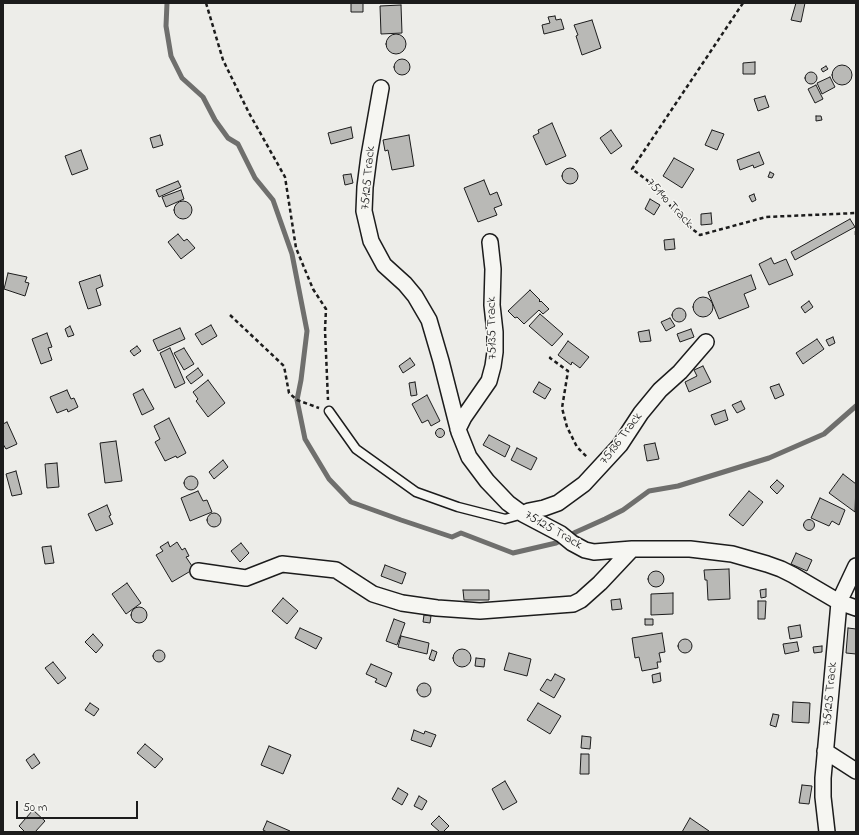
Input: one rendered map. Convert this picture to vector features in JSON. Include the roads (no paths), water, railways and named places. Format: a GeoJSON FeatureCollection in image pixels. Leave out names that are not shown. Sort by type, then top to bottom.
{"type":"FeatureCollection","features":[{"type":"Feature","properties":{"kind":"street","name":"75125 Track"},"geometry":{"type":"LineString","coordinates":[[381,88],[365,187],[364,211],[371,241],[384,265],[405,284],[415,296],[429,320],[458,429],[469,457],[487,481],[508,503],[523,514],[566,539],[594,552],[632,549],[690,549],[732,554],[767,564],[787,572],[839,602],[825,751],[823,797],[826,832]]}},
{"type":"Feature","properties":{"kind":"street","name":"75135 Track"},"geometry":{"type":"LineString","coordinates":[[458,429],[464,417],[489,381],[494,366],[495,339],[492,305],[493,269],[490,242]]}},
{"type":"Feature","properties":{"kind":"street","name":"75136 Track"},"geometry":{"type":"LineString","coordinates":[[523,514],[558,503],[584,484],[620,446],[641,413],[660,390],[680,372],[706,342]]}},
{"type":"Feature","properties":{"kind":"street"},"geometry":{"type":"LineString","coordinates":[[198,571],[246,578],[282,564],[336,570],[373,594],[402,603],[437,608],[480,611],[573,604],[581,600],[600,583],[632,549]]}},
{"type":"Feature","properties":{"kind":"street"},"geometry":{"type":"LineString","coordinates":[[856,566],[839,602],[856,608]]}},
{"type":"Feature","properties":{"kind":"street"},"geometry":{"type":"LineString","coordinates":[[825,751],[856,771]]}},
{"type":"Feature","properties":{"kind":"lane"},"geometry":{"type":"LineString","coordinates":[[328,411],[356,449],[416,492],[458,507],[505,519],[523,514]]}},
{"type":"Feature","properties":{"kind":"waterway"},"geometry":{"type":"LineString","coordinates":[[167,3],[166,26],[171,56],[182,78],[203,97],[215,120],[228,138],[238,144],[255,178],[273,200],[292,254],[307,331],[297,400],[305,439],[329,479],[351,502],[452,537],[461,533],[513,553],[556,543],[623,510],[649,491],[678,486],[769,458],[824,434],[856,406]]}}]}
